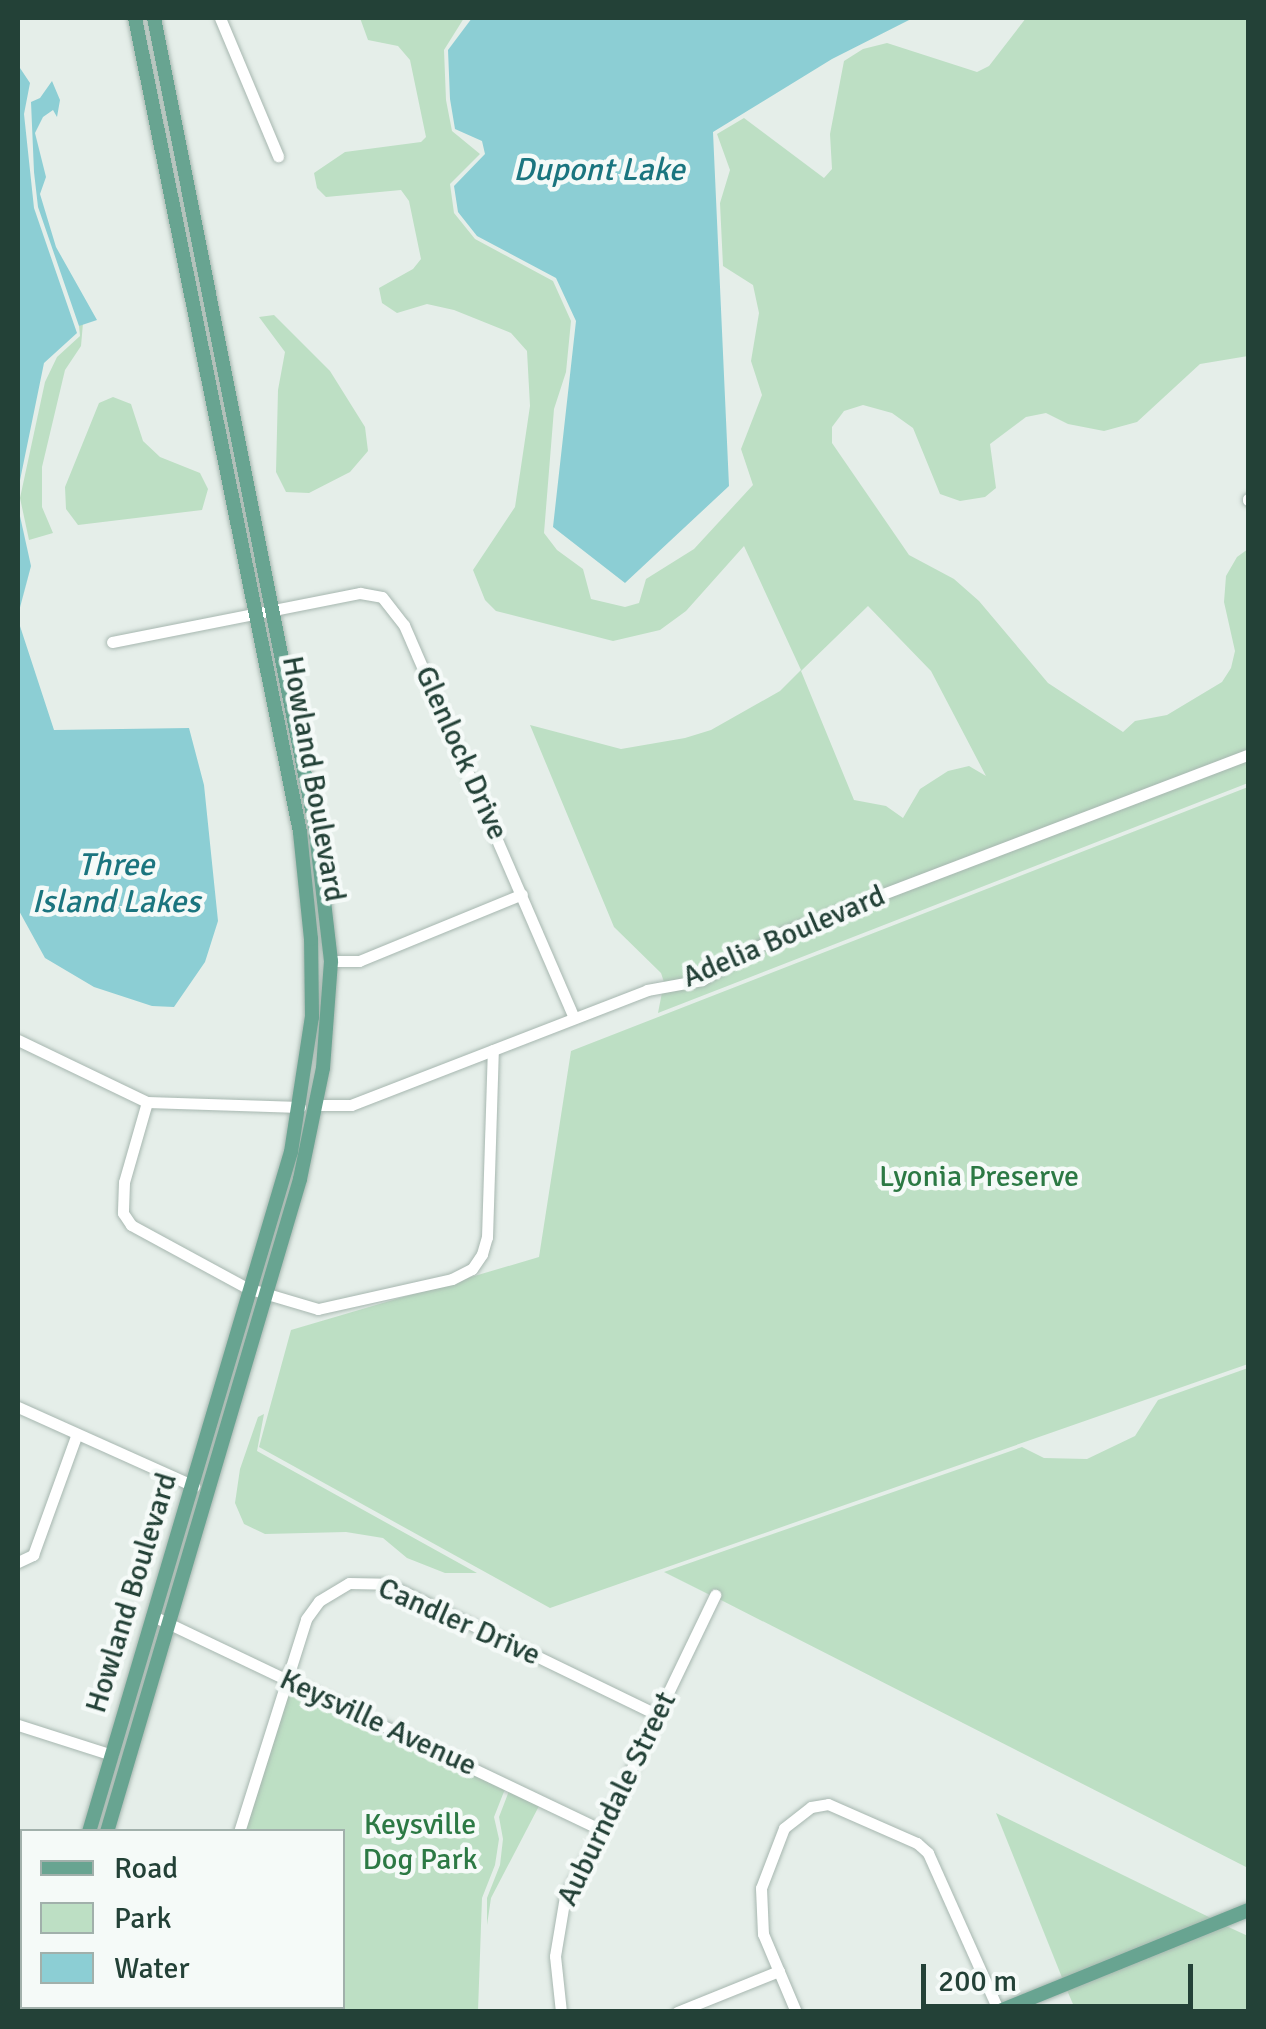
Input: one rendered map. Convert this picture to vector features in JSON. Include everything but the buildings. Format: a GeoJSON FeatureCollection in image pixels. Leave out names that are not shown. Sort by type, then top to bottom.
{"type":"FeatureCollection","features":[{"type":"Feature","properties":{"kind":"main road","name":"Howland Boulevard"},"geometry":{"type":"LineString","coordinates":[[89,1829],[252,1290],[300,1107],[312,978],[306,873],[135,18]]}},
{"type":"Feature","properties":{"kind":"main road","name":"Howland Boulevard"},"geometry":{"type":"LineString","coordinates":[[108,1829],[268,1296],[317,1105],[331,961],[318,843],[154,18]]}},
{"type":"Feature","properties":{"kind":"main road"},"geometry":{"type":"LineString","coordinates":[[304,1080],[317,1105]]}},
{"type":"Feature","properties":{"kind":"main road"},"geometry":{"type":"LineString","coordinates":[[999,2011],[1248,1910]]}},
{"type":"Feature","properties":{"kind":"street"},"geometry":{"type":"LineString","coordinates":[[220,18],[278,156]]}},
{"type":"Feature","properties":{"kind":"street","name":"Glenlock Drive"},"geometry":{"type":"LineString","coordinates":[[112,642],[360,594],[382,597],[394,607],[574,1018]]}},
{"type":"Feature","properties":{"kind":"street","name":"Adelia Boulevard"},"geometry":{"type":"LineString","coordinates":[[317,1105],[351,1106],[646,990],[702,980],[782,933],[1248,755]]}},
{"type":"Feature","properties":{"kind":"street"},"geometry":{"type":"LineString","coordinates":[[331,961],[359,961],[522,894]]}},
{"type":"Feature","properties":{"kind":"street"},"geometry":{"type":"LineString","coordinates":[[18,1040],[147,1102],[300,1107]]}},
{"type":"Feature","properties":{"kind":"street"},"geometry":{"type":"LineString","coordinates":[[147,1102],[124,1182],[123,1213],[131,1225],[252,1290],[318,1309],[452,1279],[472,1269],[487,1237],[494,1050]]}},
{"type":"Feature","properties":{"kind":"street"},"geometry":{"type":"LineString","coordinates":[[18,1408],[194,1486]]}},
{"type":"Feature","properties":{"kind":"street"},"geometry":{"type":"LineString","coordinates":[[18,1562],[33,1555],[76,1436]]}},
{"type":"Feature","properties":{"kind":"street","name":"Candler Drive"},"geometry":{"type":"LineString","coordinates":[[240,1829],[306,1619],[319,1601],[336,1588],[366,1581],[388,1584],[658,1715]]}},
{"type":"Feature","properties":{"kind":"street","name":"Auburndale Street"},"geometry":{"type":"LineString","coordinates":[[561,2012],[555,1956],[565,1896],[602,1830],[715,1595]]}},
{"type":"Feature","properties":{"kind":"street","name":"Keysville Avenue"},"geometry":{"type":"LineString","coordinates":[[153,1616],[602,1830]]}},
{"type":"Feature","properties":{"kind":"street"},"geometry":{"type":"LineString","coordinates":[[18,1725],[112,1755]]}},
{"type":"Feature","properties":{"kind":"street"},"geometry":{"type":"LineString","coordinates":[[796,2012],[763,1934],[760,1888],[784,1828],[811,1807],[828,1804],[916,1842],[928,1853],[999,2011]]}},
{"type":"Feature","properties":{"kind":"street"},"geometry":{"type":"LineString","coordinates":[[678,2012],[779,1971]]}},
{"type":"Feature","properties":{"kind":"green space"},"geometry":{"type":"Polygon","coordinates":[[[360,18],[464,18],[444,50],[446,100],[452,131],[480,154],[450,184],[454,213],[475,239],[553,281],[571,321],[566,372],[554,409],[544,533],[557,550],[583,569],[591,599],[625,607],[639,603],[646,579],[694,549],[753,485],[741,449],[762,395],[751,361],[759,313],[753,285],[723,266],[720,203],[730,170],[717,134],[744,118],[824,178],[832,169],[830,134],[844,61],[863,49],[887,43],[977,72],[989,66],[1026,18],[1248,18],[1248,356],[1200,364],[1137,422],[1104,431],[1068,424],[1046,413],[1026,417],[990,444],[996,488],[985,497],[960,501],[940,494],[913,428],[892,413],[863,405],[844,411],[832,427],[832,443],[909,555],[954,579],[979,601],[1048,683],[1123,732],[1135,721],[1167,715],[1222,682],[1235,651],[1224,602],[1226,576],[1237,557],[1248,549],[1248,783],[658,1013],[664,982],[661,973],[614,927],[530,725],[621,749],[685,738],[711,730],[780,691],[801,670],[744,546],[686,611],[660,630],[613,641],[496,611],[485,600],[473,570],[515,507],[530,406],[527,351],[511,333],[454,310],[427,304],[397,313],[382,303],[379,288],[413,269],[421,259],[409,201],[401,190],[326,197],[317,188],[314,173],[345,152],[421,142],[426,137],[410,60],[398,46],[368,40],[360,18]],[[868,606],[801,671],[854,800],[886,806],[903,818],[920,789],[948,771],[969,766],[986,776],[931,671],[868,606]]]}},
{"type":"Feature","properties":{"kind":"green space"},"geometry":{"type":"Polygon","coordinates":[[[274,315],[330,371],[365,427],[368,451],[350,472],[309,493],[286,492],[276,472],[278,390],[285,352],[259,317],[274,315]]]}},
{"type":"Feature","properties":{"kind":"green space"},"geometry":{"type":"Polygon","coordinates":[[[83,323],[81,346],[65,370],[42,467],[42,507],[53,533],[29,540],[20,498],[45,382],[57,357],[80,336],[79,326],[83,323]]]}},
{"type":"Feature","properties":{"kind":"green space"},"geometry":{"type":"Polygon","coordinates":[[[113,397],[131,404],[143,441],[160,457],[200,473],[208,489],[202,510],[78,525],[66,509],[65,487],[99,403],[113,397]]]}},
{"type":"Feature","properties":{"kind":"green space","name":"Lyonia Preserve"},"geometry":{"type":"Polygon","coordinates":[[[1248,787],[1248,1364],[550,1608],[259,1447],[291,1330],[539,1257],[571,1051],[1248,787]]]}},
{"type":"Feature","properties":{"kind":"green space"},"geometry":{"type":"Polygon","coordinates":[[[1248,1368],[1248,1868],[719,1599],[721,1592],[713,1589],[710,1595],[664,1572],[1022,1447],[1044,1458],[1087,1459],[1135,1436],[1158,1400],[1248,1368]]]}},
{"type":"Feature","properties":{"kind":"green space"},"geometry":{"type":"Polygon","coordinates":[[[264,1414],[257,1451],[477,1573],[445,1573],[407,1558],[383,1538],[346,1532],[265,1534],[244,1524],[235,1503],[240,1469],[258,1417],[264,1414]]]}},
{"type":"Feature","properties":{"kind":"green space","name":"Keysville Dog Park"},"geometry":{"type":"Polygon","coordinates":[[[298,1690],[505,1789],[494,1817],[499,1839],[495,1865],[482,1898],[478,2011],[191,2012],[345,2009],[345,1829],[245,1829],[286,1695],[298,1690]]]}},
{"type":"Feature","properties":{"kind":"green space"},"geometry":{"type":"Polygon","coordinates":[[[509,1791],[539,1806],[491,1898],[487,1925],[487,1898],[500,1865],[503,1839],[499,1817],[509,1791]]]}},
{"type":"Feature","properties":{"kind":"green space"},"geometry":{"type":"Polygon","coordinates":[[[996,1813],[1213,1919],[1063,1980],[996,1813]]]}},
{"type":"Feature","properties":{"kind":"green space"},"geometry":{"type":"Polygon","coordinates":[[[1224,1925],[1248,1936],[1248,2011],[1076,2011],[1066,1988],[1224,1925]]]}},
{"type":"Feature","properties":{"kind":"water","name":"Dupont Lake"},"geometry":{"type":"Polygon","coordinates":[[[472,18],[913,18],[832,59],[713,132],[729,486],[625,583],[553,527],[576,321],[556,278],[477,236],[458,212],[454,186],[485,154],[482,141],[455,129],[450,99],[448,50],[472,18]]]}},
{"type":"Feature","properties":{"kind":"water"},"geometry":{"type":"Polygon","coordinates":[[[18,65],[30,83],[24,114],[34,208],[77,333],[44,363],[18,490],[18,65]]]}},
{"type":"Feature","properties":{"kind":"water"},"geometry":{"type":"Polygon","coordinates":[[[52,81],[60,100],[57,117],[53,110],[43,117],[35,133],[46,177],[40,194],[56,247],[97,320],[79,326],[38,207],[34,172],[31,102],[40,98],[52,81]]]}},
{"type":"Feature","properties":{"kind":"water"},"geometry":{"type":"Polygon","coordinates":[[[18,507],[31,566],[18,615],[18,507]]]}},
{"type":"Feature","properties":{"kind":"water","name":"Three Island Lakes"},"geometry":{"type":"Polygon","coordinates":[[[18,620],[54,730],[189,728],[204,785],[218,921],[205,962],[174,1007],[152,1006],[94,987],[45,958],[18,909],[18,620]]]}}]}
